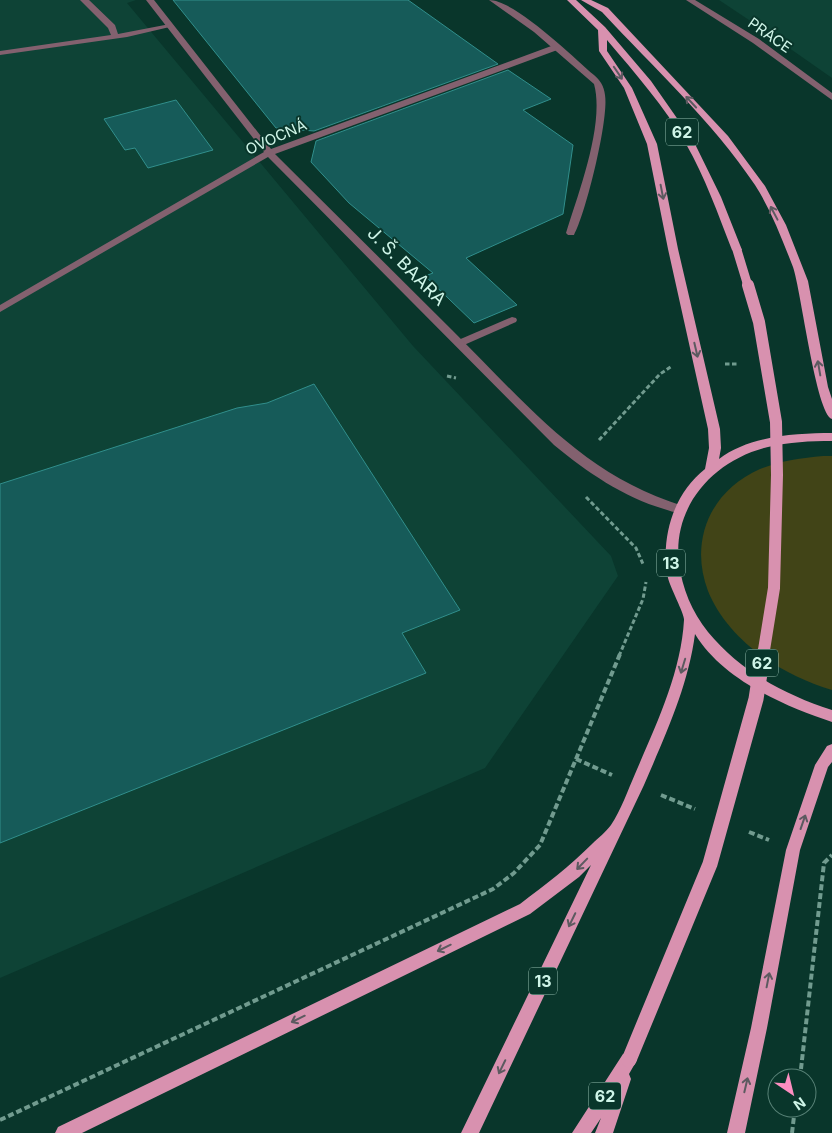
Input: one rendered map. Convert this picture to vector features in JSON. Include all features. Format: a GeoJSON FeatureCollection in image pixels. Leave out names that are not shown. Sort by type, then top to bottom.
{"type":"FeatureCollection","features":[{"type":"Feature","properties":{"kind":"main road","name":"62"},"geometry":{"type":"LineString","coordinates":[[571,0],[602,29],[648,82],[690,144],[716,197],[738,250],[759,322],[776,422],[777,475],[774,588],[756,699],[710,864],[630,1060],[604,1133]]}},
{"type":"Feature","properties":{"kind":"main road"},"geometry":{"type":"LineString","coordinates":[[585,0],[605,10],[725,138],[760,186],[781,225],[804,281],[822,387],[832,415]]}},
{"type":"Feature","properties":{"kind":"main road"},"geometry":{"type":"LineString","coordinates":[[602,29],[603,51],[628,88],[652,144],[673,249],[714,429],[716,448],[711,470]]}},
{"type":"Feature","properties":{"kind":"main road","name":"13"},"geometry":{"type":"LineString","coordinates":[[832,437],[793,438],[756,446],[711,470],[692,488],[679,510],[672,534],[671,562],[677,589],[691,618],[716,650],[750,678],[791,701],[832,716]]}},
{"type":"Feature","properties":{"kind":"main road","name":"13"},"geometry":{"type":"LineString","coordinates":[[470,1133],[637,785],[667,713],[685,661],[691,618]]}},
{"type":"Feature","properties":{"kind":"main road"},"geometry":{"type":"LineString","coordinates":[[736,1133],[794,850],[822,765],[832,750]]}},
{"type":"Feature","properties":{"kind":"main road"},"geometry":{"type":"LineString","coordinates":[[64,1133],[525,909],[574,872],[616,829]]}},
{"type":"Feature","properties":{"kind":"main road","name":"62"},"geometry":{"type":"LineString","coordinates":[[581,1133],[630,1060]]}},
{"type":"Feature","properties":{"kind":"street"},"geometry":{"type":"LineString","coordinates":[[84,0],[112,27],[115,36]]}},
{"type":"Feature","properties":{"kind":"street","name":"J. Š. BAARA"},"geometry":{"type":"LineString","coordinates":[[150,0],[269,153],[558,442],[584,464],[644,498],[679,510]]}},
{"type":"Feature","properties":{"kind":"street"},"geometry":{"type":"LineString","coordinates":[[493,0],[510,9],[557,47],[598,84],[602,103],[595,147],[572,233]]}},
{"type":"Feature","properties":{"kind":"street","name":"PRÁCE"},"geometry":{"type":"LineString","coordinates":[[690,0],[756,40],[832,97]]}},
{"type":"Feature","properties":{"kind":"street"},"geometry":{"type":"LineString","coordinates":[[0,53],[170,26]]}},
{"type":"Feature","properties":{"kind":"street","name":"OVOCNÁ"},"geometry":{"type":"LineString","coordinates":[[0,309],[269,153],[557,47]]}},
{"type":"Feature","properties":{"kind":"street"},"geometry":{"type":"LineString","coordinates":[[460,342],[512,320]]}},
{"type":"Feature","properties":{"kind":"path"},"geometry":{"type":"LineString","coordinates":[[447,376],[463,379]]}},
{"type":"Feature","properties":{"kind":"path"},"geometry":{"type":"LineString","coordinates":[[581,492],[636,548],[644,570]]}},
{"type":"Feature","properties":{"kind":"path"},"geometry":{"type":"LineString","coordinates":[[0,1120],[493,889],[514,873],[540,845],[643,599],[647,578]]}},
{"type":"Feature","properties":{"kind":"path"},"geometry":{"type":"LineString","coordinates":[[801,1068],[824,863],[832,855]]}},
{"type":"Feature","properties":{"kind":"path"},"geometry":{"type":"LineString","coordinates":[[792,1133],[794,1118]]}},
{"type":"Feature","properties":{"kind":"shaded area"},"geometry":{"type":"Polygon","coordinates":[[[0,0],[136,0],[127,3],[413,346],[611,556],[618,576],[485,768],[0,978],[0,0]]]}},
{"type":"Feature","properties":{"kind":"shaded area"},"geometry":{"type":"Polygon","coordinates":[[[719,0],[832,0],[832,78],[752,22],[719,0]]]}},
{"type":"Feature","properties":{"kind":"shaded area"},"geometry":{"type":"Polygon","coordinates":[[[832,456],[832,690],[795,676],[759,654],[743,641],[717,609],[708,591],[701,554],[703,536],[708,520],[728,490],[760,469],[799,459],[832,456]]]}},
{"type":"Feature","properties":{"kind":"building"},"geometry":{"type":"Polygon","coordinates":[[[173,0],[408,0],[498,64],[314,131],[276,128],[173,0]]]}},
{"type":"Feature","properties":{"kind":"building"},"geometry":{"type":"Polygon","coordinates":[[[508,70],[551,99],[523,110],[573,145],[563,214],[466,258],[517,305],[474,323],[425,276],[433,273],[349,203],[311,162],[316,141],[508,70]]]}},
{"type":"Feature","properties":{"kind":"building"},"geometry":{"type":"Polygon","coordinates":[[[176,100],[213,150],[148,168],[135,148],[125,150],[104,119],[176,100]]]}},
{"type":"Feature","properties":{"kind":"building"},"geometry":{"type":"Polygon","coordinates":[[[314,384],[460,610],[402,633],[426,673],[0,843],[0,484],[237,408],[267,403],[314,384]]]}}]}
